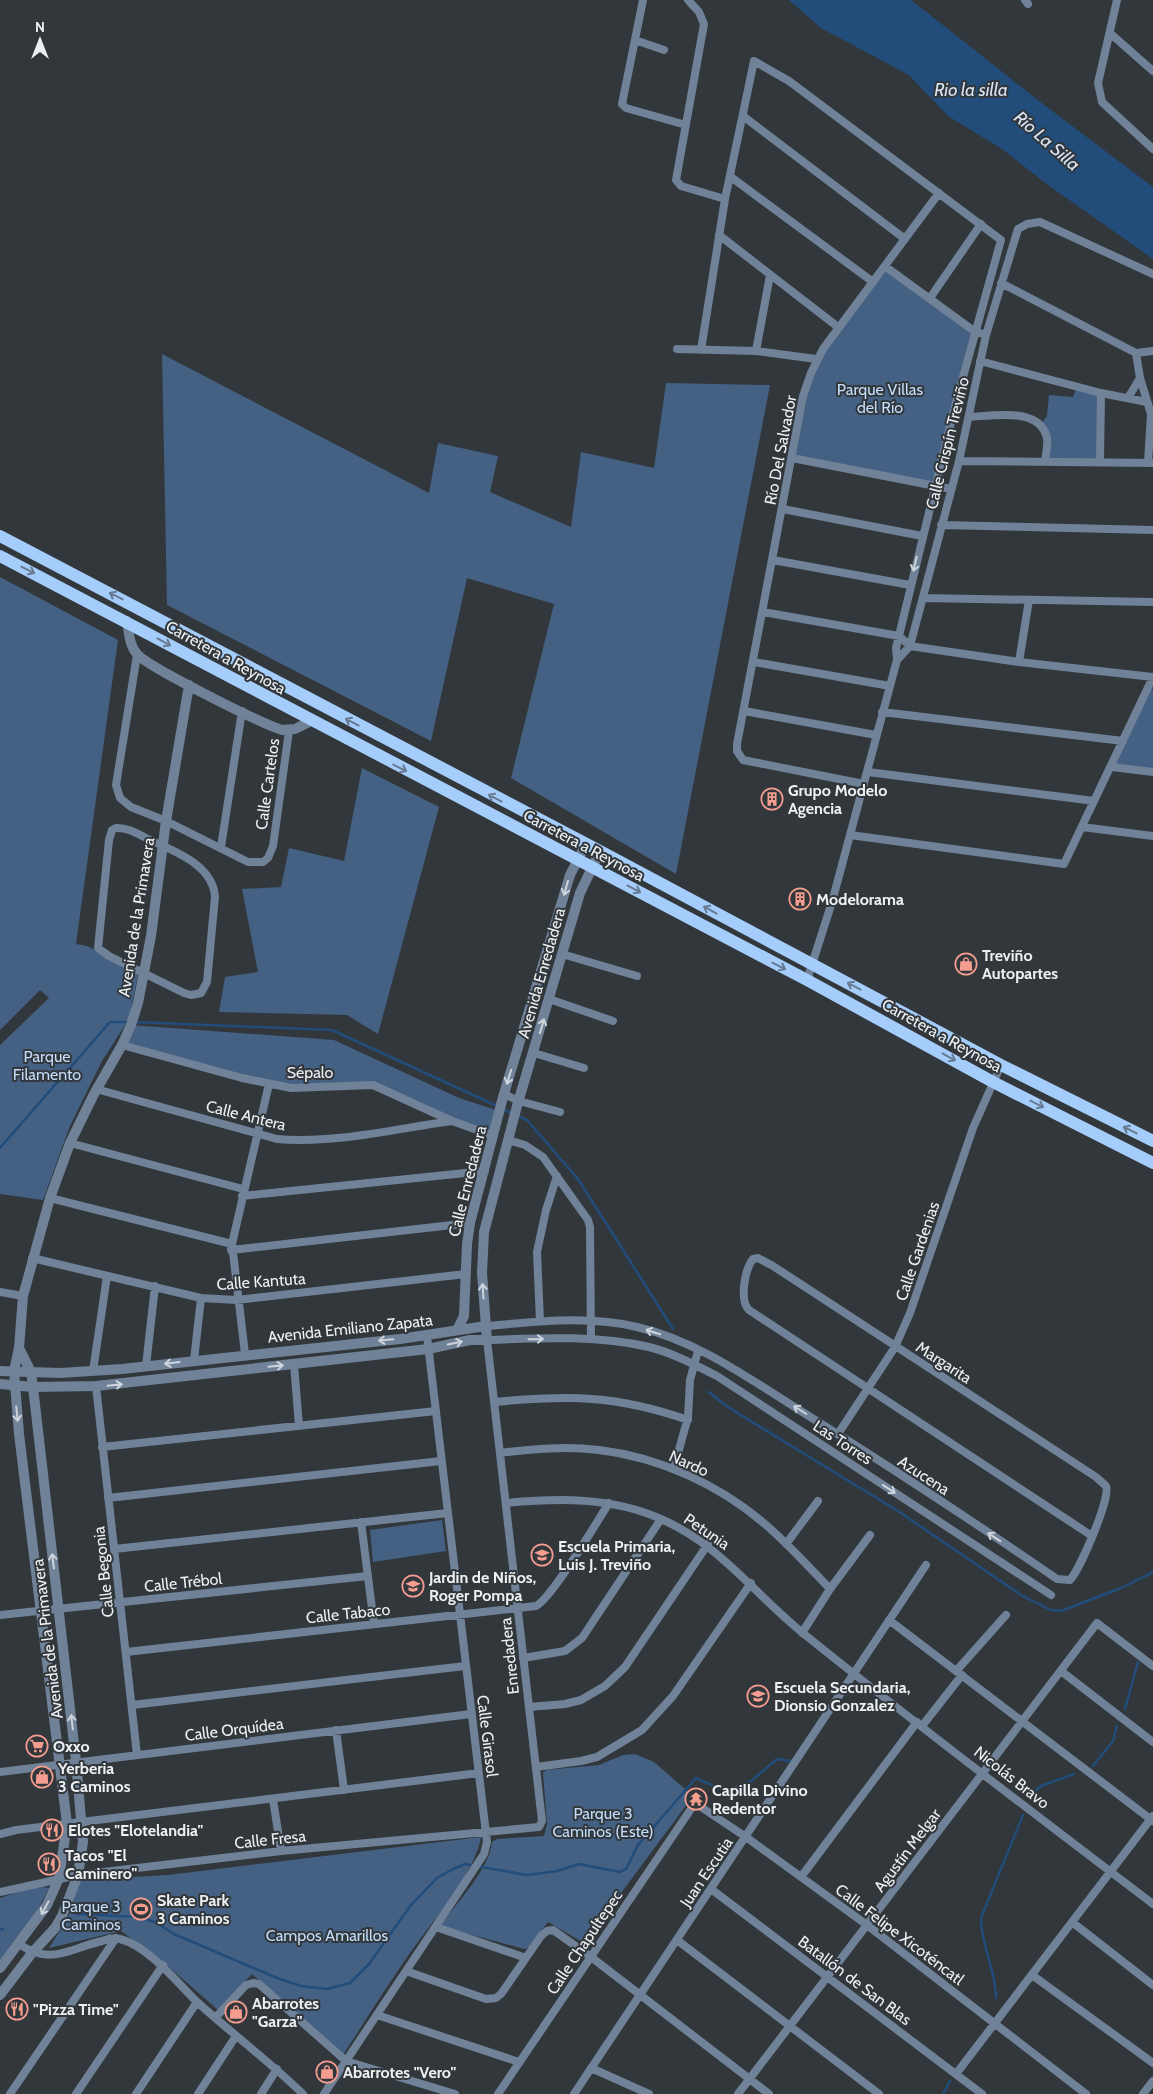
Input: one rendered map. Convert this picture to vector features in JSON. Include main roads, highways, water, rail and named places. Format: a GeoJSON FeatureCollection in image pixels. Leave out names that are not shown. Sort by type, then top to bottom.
{"type":"FeatureCollection","features":[{"type":"Feature","properties":{"kind":"main road","name":"Carretera a Reynosa"},"geometry":{"type":"LineString","coordinates":[[0,536],[600,851],[1001,1065],[1153,1141]]}},
{"type":"Feature","properties":{"kind":"main road","name":"Carretera a Reynosa"},"geometry":{"type":"LineString","coordinates":[[0,556],[127,621],[311,721],[807,980],[993,1082],[1153,1163]]}},
{"type":"Feature","properties":{"kind":"main road"},"geometry":{"type":"LineString","coordinates":[[90,602],[117,611],[133,612],[142,610]]}},
{"type":"Feature","properties":{"kind":"water","name":"Rio la silla"},"geometry":{"type":"Polygon","coordinates":[[[789,0],[911,0],[1043,104],[1153,187],[1153,259],[1048,185],[1002,149],[948,116],[909,75],[821,28],[789,0]]]}},
{"type":"Feature","properties":{"kind":"waterway"},"geometry":{"type":"LineString","coordinates":[[0,1148],[110,1022],[129,1022]]}},
{"type":"Feature","properties":{"kind":"waterway"},"geometry":{"type":"LineString","coordinates":[[134,1022],[332,1030],[497,1106]]}},
{"type":"Feature","properties":{"kind":"waterway"},"geometry":{"type":"LineString","coordinates":[[502,1109],[513,1114]]}},
{"type":"Feature","properties":{"kind":"waterway"},"geometry":{"type":"LineString","coordinates":[[518,1116],[527,1120],[578,1179],[673,1329]]}},
{"type":"Feature","properties":{"kind":"waterway"},"geometry":{"type":"LineString","coordinates":[[709,1392],[726,1406],[898,1511],[1021,1595],[1051,1610],[1061,1611],[1121,1588],[1153,1572]]}},
{"type":"Feature","properties":{"kind":"waterway"},"geometry":{"type":"LineString","coordinates":[[1125,1709],[1138,1662]]}},
{"type":"Feature","properties":{"kind":"waterway"},"geometry":{"type":"LineString","coordinates":[[1093,1766],[1113,1741],[1117,1726]]}},
{"type":"Feature","properties":{"kind":"waterway"},"geometry":{"type":"LineString","coordinates":[[76,1914],[140,1917],[157,1923],[174,1934],[277,1978],[301,1986],[327,1989],[350,1983],[369,1964],[411,1905],[437,1878],[453,1869],[465,1864],[527,1875],[557,1871],[579,1864],[620,1872],[626,1869],[638,1845],[696,1778],[726,1791],[750,1782],[777,1759],[791,1761]]}},
{"type":"Feature","properties":{"kind":"waterway"},"geometry":{"type":"LineString","coordinates":[[1029,1796],[1041,1786],[1074,1774]]}},
{"type":"Feature","properties":{"kind":"waterway"},"geometry":{"type":"LineString","coordinates":[[996,1998],[994,1978],[983,1938],[981,1918],[1023,1815]]}},
{"type":"Feature","properties":{"kind":"waterway"},"geometry":{"type":"LineString","coordinates":[[943,2094],[950,2081]]}},
{"type":"Feature","properties":{"kind":"place","name":"Grupo Modelo Agencia"},"geometry":{"type":"Point","coordinates":[772,799]}},
{"type":"Feature","properties":{"kind":"place","name":"Modelorama"},"geometry":{"type":"Point","coordinates":[800,899]}},
{"type":"Feature","properties":{"kind":"place","name":"Treviño Autopartes"},"geometry":{"type":"Point","coordinates":[966,964]}},
{"type":"Feature","properties":{"kind":"place","name":"Escuela Primaria, Luis J. Treviño"},"geometry":{"type":"Point","coordinates":[542,1555]}},
{"type":"Feature","properties":{"kind":"place","name":"Jardin de Niños, Roger Pompa"},"geometry":{"type":"Point","coordinates":[413,1586]}},
{"type":"Feature","properties":{"kind":"place","name":"Escuela Secundaria, Dionsio Gonzalez"},"geometry":{"type":"Point","coordinates":[758,1696]}},
{"type":"Feature","properties":{"kind":"place","name":"Oxxo"},"geometry":{"type":"Point","coordinates":[37,1746]}},
{"type":"Feature","properties":{"kind":"place","name":"Yerberia 3 Caminos"},"geometry":{"type":"Point","coordinates":[42,1777]}},
{"type":"Feature","properties":{"kind":"place","name":"Capilla Divino Redentor"},"geometry":{"type":"Point","coordinates":[696,1799]}},
{"type":"Feature","properties":{"kind":"place","name":"Elotes \"Elotelandia\""},"geometry":{"type":"Point","coordinates":[52,1830]}},
{"type":"Feature","properties":{"kind":"place","name":"Tacos \"El Caminero\""},"geometry":{"type":"Point","coordinates":[49,1864]}},
{"type":"Feature","properties":{"kind":"place","name":"Skate Park 3 Caminos"},"geometry":{"type":"Point","coordinates":[141,1909]}},
{"type":"Feature","properties":{"kind":"place","name":"\"Pizza Time\""},"geometry":{"type":"Point","coordinates":[17,2009]}},
{"type":"Feature","properties":{"kind":"place","name":"Abarrotes \"Garza\""},"geometry":{"type":"Point","coordinates":[236,2012]}},
{"type":"Feature","properties":{"kind":"place","name":"Abarrotes \"Vero\""},"geometry":{"type":"Point","coordinates":[327,2072]}},
{"type":"Feature","properties":{"kind":"water label","name":"Río La Silla"},"geometry":{"type":"Point","coordinates":[1047,141]}},
{"type":"Feature","properties":{"kind":"park label","name":"Parque Villas del Río"},"geometry":{"type":"Point","coordinates":[880,398]}},
{"type":"Feature","properties":{"kind":"park label","name":"Parque Filamento"},"geometry":{"type":"Point","coordinates":[47,1065]}},
{"type":"Feature","properties":{"kind":"park label","name":"Parque 3 Caminos (Este)"},"geometry":{"type":"Point","coordinates":[603,1822]}},
{"type":"Feature","properties":{"kind":"park label","name":"Parque 3 Caminos"},"geometry":{"type":"Point","coordinates":[91,1915]}},
{"type":"Feature","properties":{"kind":"park label","name":"Campos Amarillos"},"geometry":{"type":"Point","coordinates":[327,1935]}}]}
